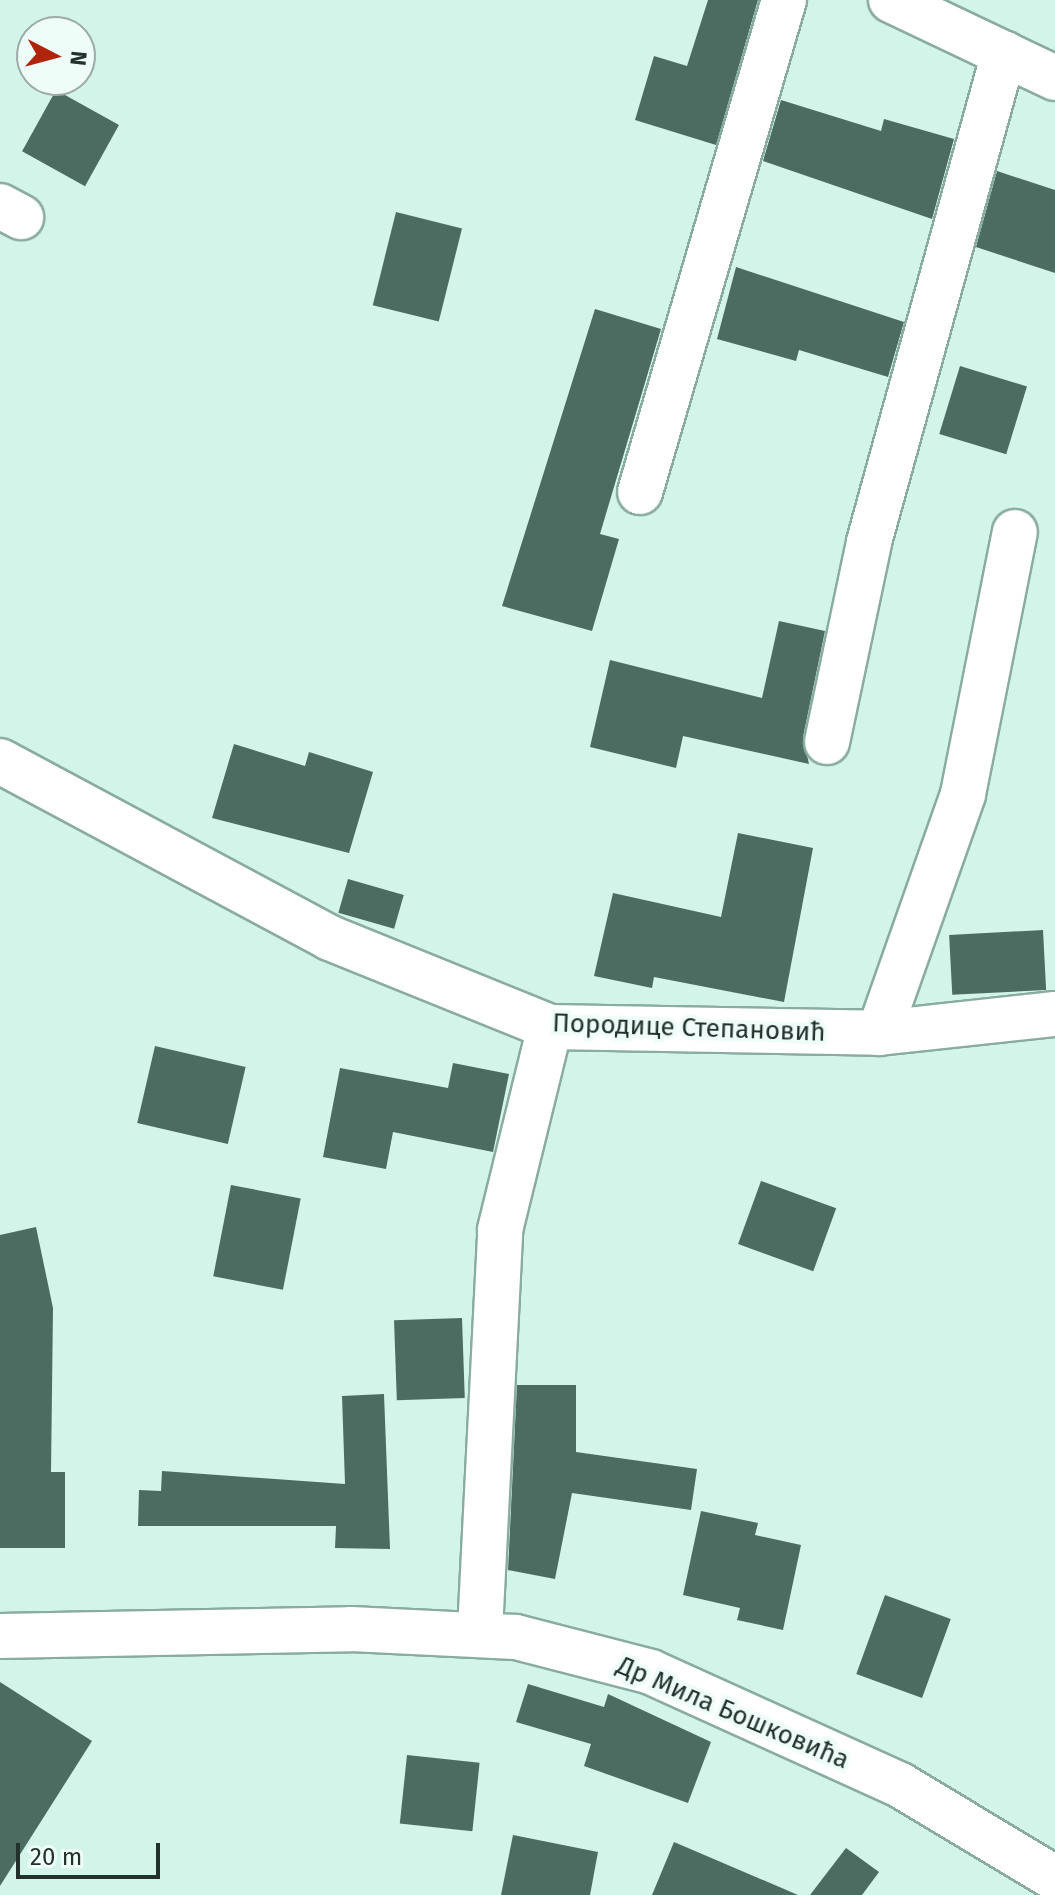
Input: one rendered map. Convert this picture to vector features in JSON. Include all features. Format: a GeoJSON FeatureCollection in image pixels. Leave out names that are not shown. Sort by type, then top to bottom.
{"type":"FeatureCollection","features":[{"type":"Feature","properties":{"kind":"street"},"geometry":{"type":"LineString","coordinates":[[640,492],[784,0]]}},
{"type":"Feature","properties":{"kind":"street"},"geometry":{"type":"LineString","coordinates":[[891,0],[1055,78]]}},
{"type":"Feature","properties":{"kind":"street"},"geometry":{"type":"LineString","coordinates":[[827,742],[869,542],[1004,53]]}},
{"type":"Feature","properties":{"kind":"street"},"geometry":{"type":"LineString","coordinates":[[879,1033],[963,794],[1015,532]]}},
{"type":"Feature","properties":{"kind":"street","name":"Породице Степановић"},"geometry":{"type":"LineString","coordinates":[[0,761],[330,938],[550,1027],[879,1033],[1055,1014]]}},
{"type":"Feature","properties":{"kind":"street"},"geometry":{"type":"LineString","coordinates":[[480,1631],[500,1230],[550,1027]]}},
{"type":"Feature","properties":{"kind":"street","name":"Др Мила Бошковића"},"geometry":{"type":"LineString","coordinates":[[0,1636],[480,1631],[651,1672],[900,1785],[1055,1878]]}},
{"type":"Feature","properties":{"kind":"building"},"geometry":{"type":"Polygon","coordinates":[[[708,0],[758,0],[716,145],[635,120],[654,56],[687,66],[708,0]]]}},
{"type":"Feature","properties":{"kind":"building"},"geometry":{"type":"Polygon","coordinates":[[[53,96],[67,96],[119,125],[85,186],[22,151],[53,96]]]}},
{"type":"Feature","properties":{"kind":"building"},"geometry":{"type":"Polygon","coordinates":[[[781,100],[881,131],[884,119],[954,139],[932,219],[763,161],[781,100]]]}},
{"type":"Feature","properties":{"kind":"building"},"geometry":{"type":"Polygon","coordinates":[[[997,171],[1055,190],[1055,273],[976,247],[997,171]]]}},
{"type":"Feature","properties":{"kind":"building"},"geometry":{"type":"Polygon","coordinates":[[[396,212],[462,228],[439,322],[373,305],[396,212]]]}},
{"type":"Feature","properties":{"kind":"building"},"geometry":{"type":"Polygon","coordinates":[[[736,267],[904,322],[888,377],[799,350],[796,361],[717,339],[736,267]]]}},
{"type":"Feature","properties":{"kind":"building"},"geometry":{"type":"Polygon","coordinates":[[[595,309],[661,329],[600,534],[619,539],[592,631],[502,606],[595,309]]]}},
{"type":"Feature","properties":{"kind":"building"},"geometry":{"type":"Polygon","coordinates":[[[960,366],[1027,386],[1006,454],[939,434],[960,366]]]}},
{"type":"Feature","properties":{"kind":"building"},"geometry":{"type":"Polygon","coordinates":[[[779,621],[825,631],[803,737],[809,764],[683,736],[676,768],[590,747],[610,660],[762,698],[779,621]]]}},
{"type":"Feature","properties":{"kind":"building"},"geometry":{"type":"Polygon","coordinates":[[[234,744],[305,766],[309,752],[373,772],[349,853],[212,818],[234,744]]]}},
{"type":"Feature","properties":{"kind":"building"},"geometry":{"type":"Polygon","coordinates":[[[738,833],[813,848],[784,1002],[654,977],[652,988],[594,976],[613,893],[721,917],[738,833]]]}},
{"type":"Feature","properties":{"kind":"building"},"geometry":{"type":"Polygon","coordinates":[[[348,879],[404,895],[394,929],[338,913],[348,879]]]}},
{"type":"Feature","properties":{"kind":"building"},"geometry":{"type":"Polygon","coordinates":[[[1043,930],[1046,990],[952,995],[949,935],[1043,930]]]}},
{"type":"Feature","properties":{"kind":"building"},"geometry":{"type":"Polygon","coordinates":[[[155,1046],[246,1067],[228,1144],[137,1123],[155,1046]]]}},
{"type":"Feature","properties":{"kind":"building"},"geometry":{"type":"Polygon","coordinates":[[[453,1063],[509,1074],[493,1152],[393,1132],[386,1169],[323,1157],[340,1068],[448,1088],[453,1063]]]}},
{"type":"Feature","properties":{"kind":"building"},"geometry":{"type":"Polygon","coordinates":[[[761,1181],[836,1208],[813,1271],[738,1244],[761,1181]]]}},
{"type":"Feature","properties":{"kind":"building"},"geometry":{"type":"Polygon","coordinates":[[[231,1185],[301,1199],[283,1290],[213,1276],[231,1185]]]}},
{"type":"Feature","properties":{"kind":"building"},"geometry":{"type":"Polygon","coordinates":[[[36,1227],[53,1308],[51,1472],[65,1472],[65,1548],[0,1548],[0,1235],[36,1227]]]}},
{"type":"Feature","properties":{"kind":"building"},"geometry":{"type":"Polygon","coordinates":[[[462,1318],[465,1398],[397,1400],[394,1320],[462,1318]]]}},
{"type":"Feature","properties":{"kind":"building"},"geometry":{"type":"Polygon","coordinates":[[[517,1385],[576,1385],[576,1452],[697,1469],[691,1510],[572,1493],[555,1579],[508,1570],[517,1385]]]}},
{"type":"Feature","properties":{"kind":"building"},"geometry":{"type":"Polygon","coordinates":[[[384,1394],[390,1549],[335,1548],[336,1526],[138,1526],[139,1490],[161,1491],[162,1471],[345,1484],[342,1396],[384,1394]]]}},
{"type":"Feature","properties":{"kind":"building"},"geometry":{"type":"Polygon","coordinates":[[[701,1511],[758,1523],[755,1535],[801,1545],[783,1630],[737,1620],[740,1608],[683,1595],[701,1511]]]}},
{"type":"Feature","properties":{"kind":"building"},"geometry":{"type":"Polygon","coordinates":[[[885,1595],[951,1619],[922,1698],[856,1674],[885,1595]]]}},
{"type":"Feature","properties":{"kind":"building"},"geometry":{"type":"Polygon","coordinates":[[[0,1682],[92,1741],[0,1886],[0,1682]]]}},
{"type":"Feature","properties":{"kind":"building"},"geometry":{"type":"Polygon","coordinates":[[[528,1684],[604,1707],[608,1694],[711,1742],[688,1803],[584,1766],[591,1744],[516,1722],[528,1684]]]}},
{"type":"Feature","properties":{"kind":"building"},"geometry":{"type":"Polygon","coordinates":[[[407,1755],[480,1763],[472,1831],[400,1824],[407,1755]]]}},
{"type":"Feature","properties":{"kind":"building"},"geometry":{"type":"Polygon","coordinates":[[[513,1835],[598,1852],[590,1895],[501,1895],[513,1835]]]}},
{"type":"Feature","properties":{"kind":"building"},"geometry":{"type":"Polygon","coordinates":[[[674,1842],[798,1895],[652,1895],[674,1842]]]}},
{"type":"Feature","properties":{"kind":"building"},"geometry":{"type":"Polygon","coordinates":[[[846,1848],[879,1872],[862,1895],[810,1895],[846,1848]]]}}]}
